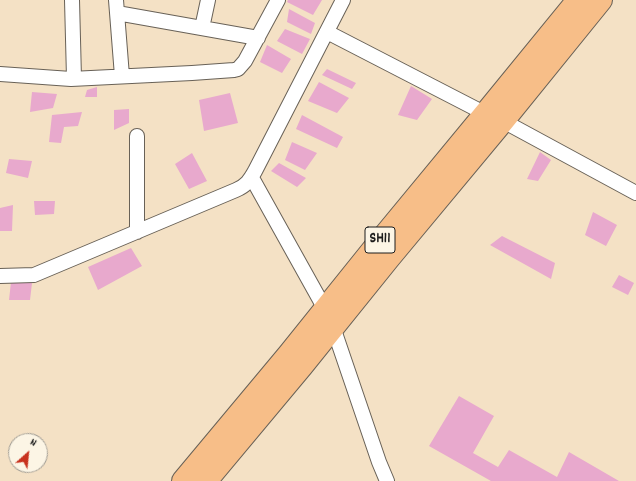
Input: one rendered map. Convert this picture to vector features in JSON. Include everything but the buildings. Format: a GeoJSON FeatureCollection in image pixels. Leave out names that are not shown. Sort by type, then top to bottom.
{"type":"FeatureCollection","features":[{"type":"Feature","properties":{"kind":"main road","name":"SH11"},"geometry":{"type":"LineString","coordinates":[[183,481],[284,360],[329,318],[389,258],[494,117],[578,0]]}},
{"type":"Feature","properties":{"kind":"main road","name":"SH11"},"geometry":{"type":"LineString","coordinates":[[494,117],[601,0]]}},
{"type":"Feature","properties":{"kind":"main road","name":"SH11"},"geometry":{"type":"LineString","coordinates":[[206,481],[329,318]]}},
{"type":"Feature","properties":{"kind":"street"},"geometry":{"type":"LineString","coordinates":[[72,0],[74,78]]}},
{"type":"Feature","properties":{"kind":"street"},"geometry":{"type":"LineString","coordinates":[[202,28],[208,0]]}},
{"type":"Feature","properties":{"kind":"street"},"geometry":{"type":"LineString","coordinates":[[0,74],[74,78],[238,69],[242,66],[278,0]]}},
{"type":"Feature","properties":{"kind":"street"},"geometry":{"type":"LineString","coordinates":[[0,276],[34,275],[246,185],[252,178],[343,0]]}},
{"type":"Feature","properties":{"kind":"street"},"geometry":{"type":"LineString","coordinates":[[122,76],[116,6],[202,28],[258,38]]}},
{"type":"Feature","properties":{"kind":"street"},"geometry":{"type":"LineString","coordinates":[[327,32],[494,117],[636,193]]}},
{"type":"Feature","properties":{"kind":"street"},"geometry":{"type":"LineString","coordinates":[[137,136],[137,232]]}},
{"type":"Feature","properties":{"kind":"street"},"geometry":{"type":"LineString","coordinates":[[252,178],[329,318],[387,481]]}}]}
